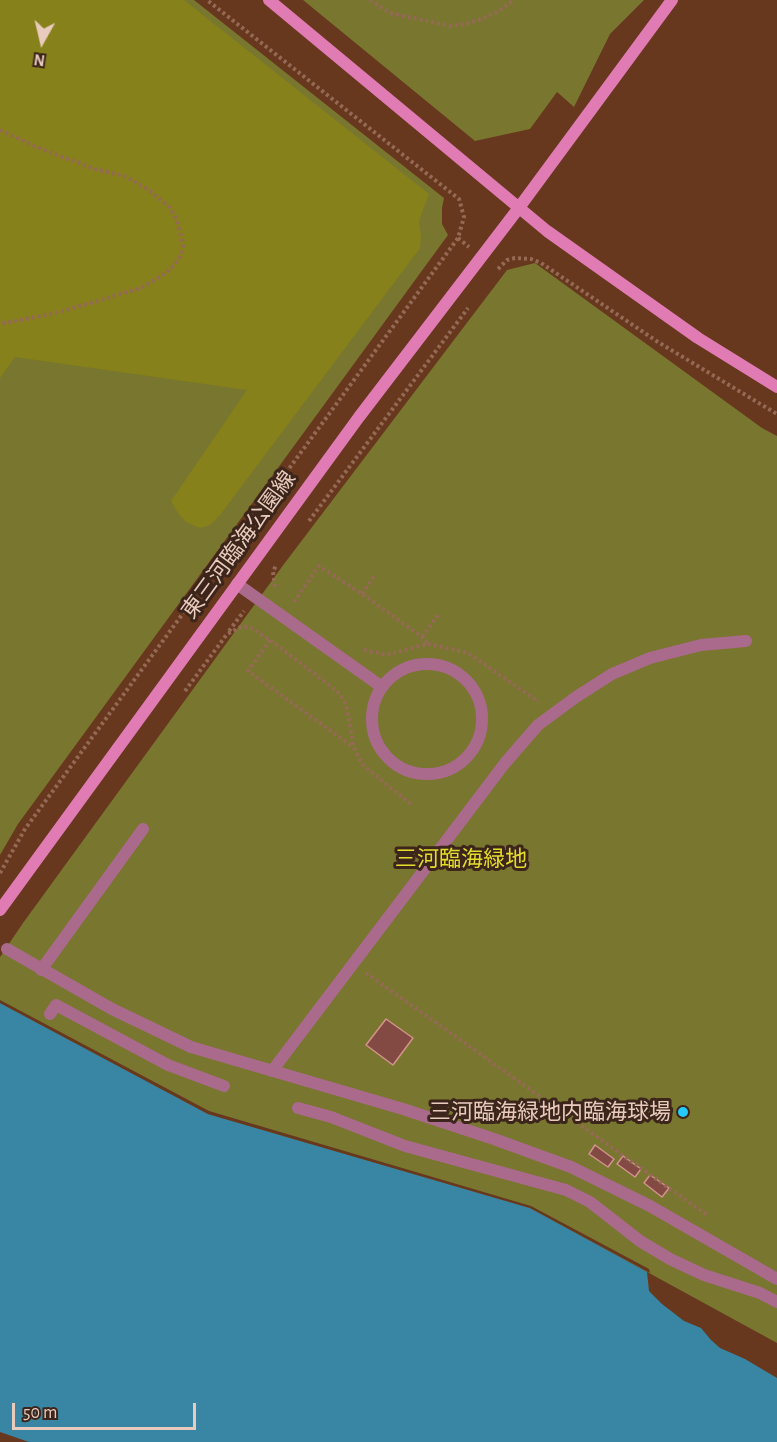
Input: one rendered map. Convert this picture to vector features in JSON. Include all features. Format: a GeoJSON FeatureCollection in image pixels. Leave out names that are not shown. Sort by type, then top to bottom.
{"type":"FeatureCollection","features":[{"type":"Feature","properties":{"kind":"street"},"geometry":{"type":"LineString","coordinates":[[269,0],[518,209],[698,338],[777,387]]}},
{"type":"Feature","properties":{"kind":"street","name":"東三河臨海公園線"},"geometry":{"type":"LineString","coordinates":[[1,909],[359,417],[518,209],[672,0]]}},
{"type":"Feature","properties":{"kind":"street"},"geometry":{"type":"LineString","coordinates":[[237,584],[382,687]]}},
{"type":"Feature","properties":{"kind":"street"},"geometry":{"type":"LineString","coordinates":[[272,1071],[505,763],[538,725],[612,674],[650,658],[700,645],[746,640]]}},
{"type":"Feature","properties":{"kind":"street"},"geometry":{"type":"LineString","coordinates":[[419,665],[445,668],[459,675],[474,692],[480,706],[481,727],[473,749],[461,763],[445,771],[427,774],[399,767],[381,750],[374,734],[372,710],[382,687],[394,675],[419,665]]}},
{"type":"Feature","properties":{"kind":"street"},"geometry":{"type":"LineString","coordinates":[[41,970],[143,829]]}},
{"type":"Feature","properties":{"kind":"street"},"geometry":{"type":"LineString","coordinates":[[7,949],[112,1009],[191,1047],[403,1109],[494,1138],[571,1167],[650,1206],[777,1279]]}},
{"type":"Feature","properties":{"kind":"street"},"geometry":{"type":"LineString","coordinates":[[50,1014],[56,1005],[168,1065],[225,1086]]}},
{"type":"Feature","properties":{"kind":"street"},"geometry":{"type":"LineString","coordinates":[[298,1108],[331,1117],[427,1152],[566,1190],[590,1202],[640,1241],[670,1259],[704,1275],[760,1293],[777,1302]]}},
{"type":"Feature","properties":{"kind":"path"},"geometry":{"type":"LineString","coordinates":[[0,873],[25,829],[458,238],[464,217],[459,199],[207,0]]}},
{"type":"Feature","properties":{"kind":"path"},"geometry":{"type":"LineString","coordinates":[[370,0],[390,13],[450,26],[479,20],[514,0]]}},
{"type":"Feature","properties":{"kind":"path"},"geometry":{"type":"LineString","coordinates":[[0,130],[41,149],[95,169],[127,177],[150,191],[169,207],[176,218],[183,244],[182,254],[175,264],[166,273],[141,288],[60,312],[0,324]]}},
{"type":"Feature","properties":{"kind":"path"},"geometry":{"type":"LineString","coordinates":[[498,269],[507,260],[515,258],[531,259],[541,263],[658,342],[777,414]]}},
{"type":"Feature","properties":{"kind":"path"},"geometry":{"type":"LineString","coordinates":[[305,526],[469,307]]}},
{"type":"Feature","properties":{"kind":"path"},"geometry":{"type":"LineString","coordinates":[[277,564],[273,579],[278,591]]}},
{"type":"Feature","properties":{"kind":"path"},"geometry":{"type":"LineString","coordinates":[[294,602],[319,567],[362,594],[422,637],[428,644]]}},
{"type":"Feature","properties":{"kind":"path"},"geometry":{"type":"LineString","coordinates":[[362,594],[375,575]]}},
{"type":"Feature","properties":{"kind":"path"},"geometry":{"type":"LineString","coordinates":[[286,597],[304,609]]}},
{"type":"Feature","properties":{"kind":"path"},"geometry":{"type":"LineString","coordinates":[[422,637],[438,615]]}},
{"type":"Feature","properties":{"kind":"path"},"geometry":{"type":"LineString","coordinates":[[237,628],[249,627],[270,640],[337,691],[347,711],[354,747],[365,767],[412,805]]}},
{"type":"Feature","properties":{"kind":"path"},"geometry":{"type":"LineString","coordinates":[[270,640],[248,671],[354,747]]}},
{"type":"Feature","properties":{"kind":"path"},"geometry":{"type":"LineString","coordinates":[[360,648],[386,655],[428,644],[468,653],[554,713]]}},
{"type":"Feature","properties":{"kind":"path"},"geometry":{"type":"LineString","coordinates":[[354,964],[710,1217]]}},
{"type":"Feature","properties":{"kind":"green space"},"geometry":{"type":"Polygon","coordinates":[[[0,0],[194,0],[444,198],[442,224],[448,235],[18,824],[0,855],[0,0]]]}},
{"type":"Feature","properties":{"kind":"green space"},"geometry":{"type":"Polygon","coordinates":[[[303,0],[644,0],[610,34],[574,107],[557,92],[530,129],[475,141],[303,0]]]}},
{"type":"Feature","properties":{"kind":"green space","name":"三河臨海緑地"},"geometry":{"type":"Polygon","coordinates":[[[535,263],[762,428],[777,436],[777,1343],[530,1208],[208,1114],[0,1003],[0,957],[23,923],[284,564],[507,270],[535,263]]]}},
{"type":"Feature","properties":{"kind":"shaded area"},"geometry":{"type":"Polygon","coordinates":[[[0,0],[184,0],[429,194],[419,221],[420,248],[220,515],[210,525],[200,528],[186,522],[171,501],[247,390],[15,357],[0,378],[0,0]]]}},
{"type":"Feature","properties":{"kind":"water"},"geometry":{"type":"Polygon","coordinates":[[[0,1003],[208,1114],[530,1208],[647,1272],[649,1291],[662,1304],[684,1321],[701,1328],[720,1348],[745,1359],[777,1378],[777,1442],[29,1442],[0,1432],[0,1003]]]}},
{"type":"Feature","properties":{"kind":"pier"},"geometry":{"type":"Polygon","coordinates":[[[0,1000],[209,1111],[531,1206],[649,1269],[650,1273],[530,1208],[208,1114],[0,1003],[0,1000]]]}},
{"type":"Feature","properties":{"kind":"building"},"geometry":{"type":"Polygon","coordinates":[[[386,1019],[413,1038],[393,1065],[366,1045],[386,1019]]]}},
{"type":"Feature","properties":{"kind":"building"},"geometry":{"type":"Polygon","coordinates":[[[595,1145],[614,1159],[608,1167],[589,1154],[595,1145]]]}},
{"type":"Feature","properties":{"kind":"building"},"geometry":{"type":"Polygon","coordinates":[[[623,1156],[641,1169],[635,1177],[617,1164],[623,1156]]]}},
{"type":"Feature","properties":{"kind":"building"},"geometry":{"type":"Polygon","coordinates":[[[650,1175],[669,1188],[662,1197],[644,1183],[650,1175]]]}},
{"type":"Feature","properties":{"kind":"place","name":"三河臨海緑地内臨海球場"},"geometry":{"type":"Point","coordinates":[683,1112]}}]}
